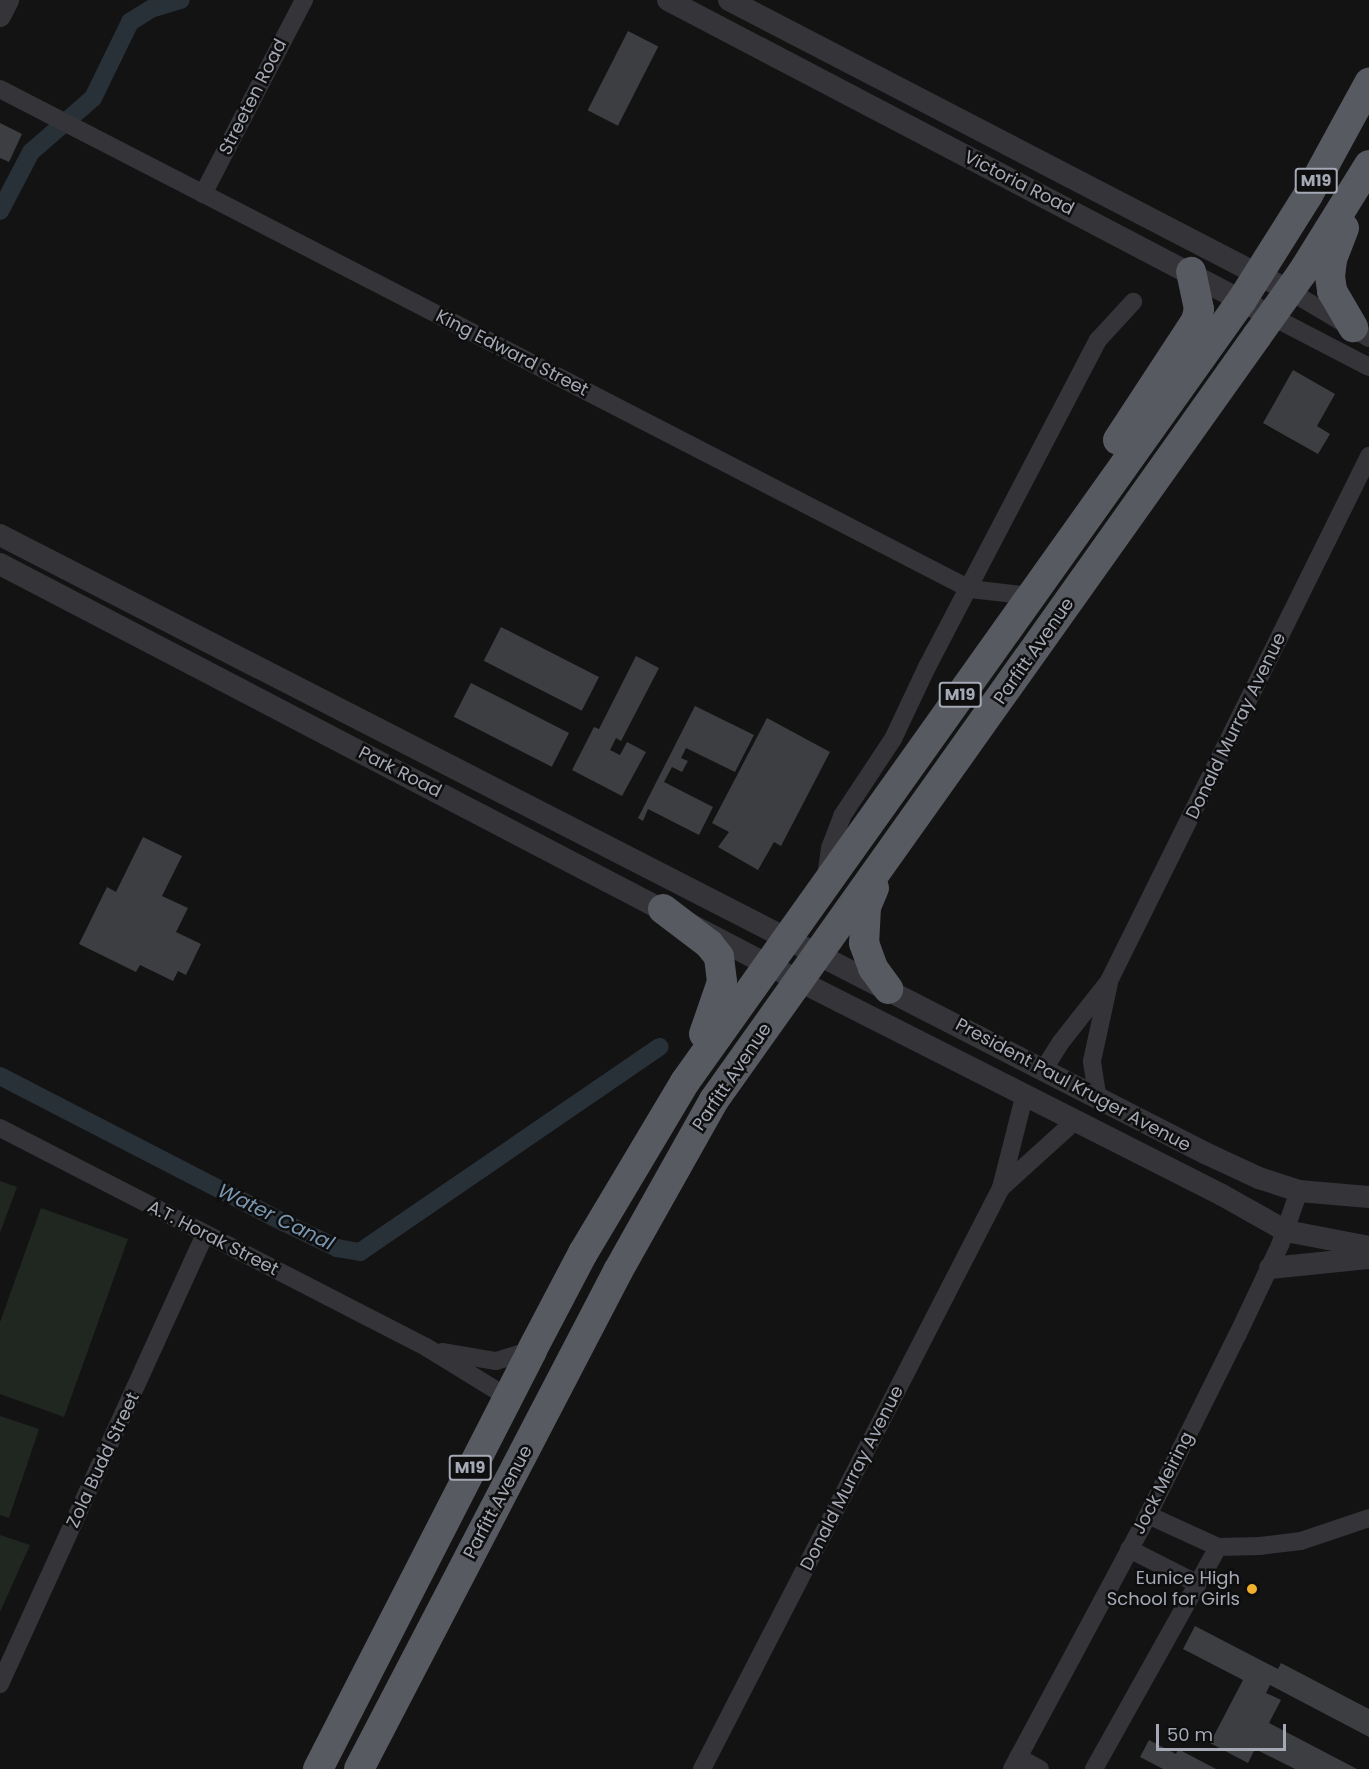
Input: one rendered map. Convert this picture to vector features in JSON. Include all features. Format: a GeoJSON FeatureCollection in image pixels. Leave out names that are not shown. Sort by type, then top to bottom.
{"type":"FeatureCollection","features":[{"type":"Feature","properties":{"kind":"highway","name":"M19"},"geometry":{"type":"LineString","coordinates":[[1250,288],[1308,195],[1369,83]]}},
{"type":"Feature","properties":{"kind":"highway","name":"M19"},"geometry":{"type":"LineString","coordinates":[[1271,316],[1367,168]]}},
{"type":"Feature","properties":{"kind":"highway"},"geometry":{"type":"LineString","coordinates":[[1361,332],[1332,291],[1330,276],[1332,260],[1367,168]]}},
{"type":"Feature","properties":{"kind":"highway"},"geometry":{"type":"LineString","coordinates":[[1065,548],[1066,523],[1079,497],[1196,321],[1199,309],[1191,272]]}},
{"type":"Feature","properties":{"kind":"highway","name":"Parfitt Avenue"},"geometry":{"type":"LineString","coordinates":[[318,1769],[409,1587],[583,1253],[685,1082],[1250,288]]}},
{"type":"Feature","properties":{"kind":"highway","name":"Parfitt Avenue"},"geometry":{"type":"LineString","coordinates":[[359,1769],[648,1214],[714,1100],[1271,316]]}},
{"type":"Feature","properties":{"kind":"highway"},"geometry":{"type":"LineString","coordinates":[[883,863],[866,908],[864,943],[873,968],[888,989]]}},
{"type":"Feature","properties":{"kind":"highway"},"geometry":{"type":"LineString","coordinates":[[663,909],[709,944],[719,957],[723,971],[719,997],[685,1082]]}},
{"type":"Feature","properties":{"kind":"highway"},"geometry":{"type":"LineString","coordinates":[[507,1397],[542,1378],[572,1327],[616,1241],[648,1214]]}},
{"type":"Feature","properties":{"kind":"highway"},"geometry":{"type":"LineString","coordinates":[[409,1587],[429,1575],[445,1558],[488,1477],[501,1467],[519,1462]]}},
{"type":"Feature","properties":{"kind":"street"},"geometry":{"type":"LineString","coordinates":[[0,16],[8,0]]}},
{"type":"Feature","properties":{"kind":"street","name":"Streeten Road"},"geometry":{"type":"LineString","coordinates":[[203,194],[304,0]]}},
{"type":"Feature","properties":{"kind":"street","name":"Victoria Road"},"geometry":{"type":"LineString","coordinates":[[729,0],[1001,141],[1250,288],[1271,316],[1369,367]]}},
{"type":"Feature","properties":{"kind":"street","name":"Victoria Road"},"geometry":{"type":"LineString","coordinates":[[679,3],[1191,272],[1250,288],[1288,290],[1361,332]]}},
{"type":"Feature","properties":{"kind":"street","name":"King Edward Street"},"geometry":{"type":"LineString","coordinates":[[0,89],[970,589],[1031,596]]}},
{"type":"Feature","properties":{"kind":"street"},"geometry":{"type":"LineString","coordinates":[[994,170],[1001,141]]}},
{"type":"Feature","properties":{"kind":"street","name":"Parfitt Avenue"},"geometry":{"type":"LineString","coordinates":[[825,885],[830,848],[842,816],[893,739],[927,667],[970,589],[1098,340],[1133,302]]}},
{"type":"Feature","properties":{"kind":"street","name":"Donald Murray Avenue"},"geometry":{"type":"LineString","coordinates":[[1044,1069],[1061,1042],[1109,981],[1367,465]]}},
{"type":"Feature","properties":{"kind":"street","name":"Park Road"},"geometry":{"type":"LineString","coordinates":[[0,535],[786,939]]}},
{"type":"Feature","properties":{"kind":"street","name":"Park Road"},"geometry":{"type":"LineString","coordinates":[[0,564],[800,980]]}},
{"type":"Feature","properties":{"kind":"street","name":"President Paul Kruger Avenue"},"geometry":{"type":"LineString","coordinates":[[786,939],[1044,1069],[1098,1100],[1259,1178],[1299,1191],[1369,1197]]}},
{"type":"Feature","properties":{"kind":"street","name":"President Paul Kruger Avenue"},"geometry":{"type":"LineString","coordinates":[[800,980],[1286,1231],[1369,1247]]}},
{"type":"Feature","properties":{"kind":"street","name":"Donald Murray Avenue"},"geometry":{"type":"LineString","coordinates":[[1098,1100],[1092,1061],[1109,981]]}},
{"type":"Feature","properties":{"kind":"street","name":"Donald Murray Avenue"},"geometry":{"type":"LineString","coordinates":[[702,1769],[1001,1188],[1024,1097]]}},
{"type":"Feature","properties":{"kind":"street","name":"Donald Murray Avenue"},"geometry":{"type":"LineString","coordinates":[[1001,1188],[1075,1121]]}},
{"type":"Feature","properties":{"kind":"street","name":"A.T. Horak Street"},"geometry":{"type":"LineString","coordinates":[[0,1128],[426,1347],[507,1397]]}},
{"type":"Feature","properties":{"kind":"street","name":"Jock Meiring"},"geometry":{"type":"LineString","coordinates":[[1015,1763],[1148,1515],[1270,1268],[1286,1231],[1299,1191]]}},
{"type":"Feature","properties":{"kind":"street","name":"Zola Budd Street"},"geometry":{"type":"LineString","coordinates":[[0,1684],[205,1235]]}},
{"type":"Feature","properties":{"kind":"street"},"geometry":{"type":"LineString","coordinates":[[1270,1268],[1369,1258]]}},
{"type":"Feature","properties":{"kind":"street","name":"A.T. Horak Street"},"geometry":{"type":"LineString","coordinates":[[426,1347],[496,1361],[532,1350]]}},
{"type":"Feature","properties":{"kind":"street"},"geometry":{"type":"LineString","coordinates":[[1148,1515],[1218,1547],[1260,1546],[1301,1541],[1369,1518]]}},
{"type":"Feature","properties":{"kind":"street"},"geometry":{"type":"LineString","coordinates":[[1094,1769],[1218,1547]]}},
{"type":"Feature","properties":{"kind":"street"},"geometry":{"type":"LineString","coordinates":[[1129,1549],[1198,1584]]}},
{"type":"Feature","properties":{"kind":"street"},"geometry":{"type":"LineString","coordinates":[[1015,1763],[1040,1769]]}},
{"type":"Feature","properties":{"kind":"shaded area"},"geometry":{"type":"Polygon","coordinates":[[[0,1181],[17,1187],[0,1233],[0,1181]]]}},
{"type":"Feature","properties":{"kind":"shaded area"},"geometry":{"type":"Polygon","coordinates":[[[41,1208],[128,1239],[64,1417],[0,1394],[0,1322],[41,1208]]]}},
{"type":"Feature","properties":{"kind":"shaded area"},"geometry":{"type":"Polygon","coordinates":[[[0,1416],[39,1429],[9,1518],[0,1515],[0,1416]]]}},
{"type":"Feature","properties":{"kind":"shaded area"},"geometry":{"type":"Polygon","coordinates":[[[0,1535],[30,1545],[0,1612],[0,1535]]]}},
{"type":"Feature","properties":{"kind":"building"},"geometry":{"type":"Polygon","coordinates":[[[628,31],[658,46],[618,126],[588,110],[628,31]]]}},
{"type":"Feature","properties":{"kind":"building"},"geometry":{"type":"Polygon","coordinates":[[[0,123],[22,134],[9,162],[0,158],[0,123]]]}},
{"type":"Feature","properties":{"kind":"building"},"geometry":{"type":"Polygon","coordinates":[[[1293,370],[1335,394],[1317,426],[1330,434],[1318,454],[1263,423],[1293,370]]]}},
{"type":"Feature","properties":{"kind":"building"},"geometry":{"type":"Polygon","coordinates":[[[501,627],[599,677],[582,711],[484,661],[501,627]]]}},
{"type":"Feature","properties":{"kind":"building"},"geometry":{"type":"Polygon","coordinates":[[[636,656],[659,668],[621,741],[616,738],[610,750],[620,755],[627,742],[646,752],[622,796],[572,770],[594,727],[599,729],[636,656]]]}},
{"type":"Feature","properties":{"kind":"building"},"geometry":{"type":"Polygon","coordinates":[[[471,683],[569,733],[552,767],[454,717],[471,683]]]}},
{"type":"Feature","properties":{"kind":"building"},"geometry":{"type":"Polygon","coordinates":[[[695,706],[754,735],[735,772],[686,748],[681,758],[688,761],[682,772],[672,767],[664,782],[713,807],[699,835],[648,809],[643,821],[638,818],[695,706]]]}},
{"type":"Feature","properties":{"kind":"building"},"geometry":{"type":"Polygon","coordinates":[[[767,718],[830,752],[781,846],[774,842],[758,870],[718,847],[729,832],[712,823],[767,718]]]}},
{"type":"Feature","properties":{"kind":"building"},"geometry":{"type":"Polygon","coordinates":[[[143,837],[182,856],[162,896],[188,908],[176,932],[201,944],[186,975],[178,971],[173,981],[140,965],[136,972],[79,944],[107,887],[116,892],[143,837]]]}},
{"type":"Feature","properties":{"kind":"building"},"geometry":{"type":"Polygon","coordinates":[[[1195,1626],[1278,1669],[1281,1663],[1369,1709],[1369,1737],[1270,1685],[1266,1693],[1281,1700],[1269,1723],[1357,1769],[1295,1769],[1255,1749],[1248,1763],[1210,1743],[1243,1680],[1183,1649],[1195,1626]]]}},
{"type":"Feature","properties":{"kind":"building"},"geometry":{"type":"Polygon","coordinates":[[[1149,1740],[1176,1754],[1178,1749],[1216,1769],[1163,1769],[1140,1757],[1149,1740]]]}},
{"type":"Feature","properties":{"kind":"waterway"},"geometry":{"type":"LineString","coordinates":[[0,211],[31,152],[93,98],[130,22],[151,9],[181,0]]}},
{"type":"Feature","properties":{"kind":"waterway","name":"Water Canal"},"geometry":{"type":"LineString","coordinates":[[0,1076],[285,1223],[337,1248],[360,1252],[659,1047]]}},
{"type":"Feature","properties":{"kind":"place","name":"Eunice High School for Girls"},"geometry":{"type":"Point","coordinates":[1252,1589]}}]}
